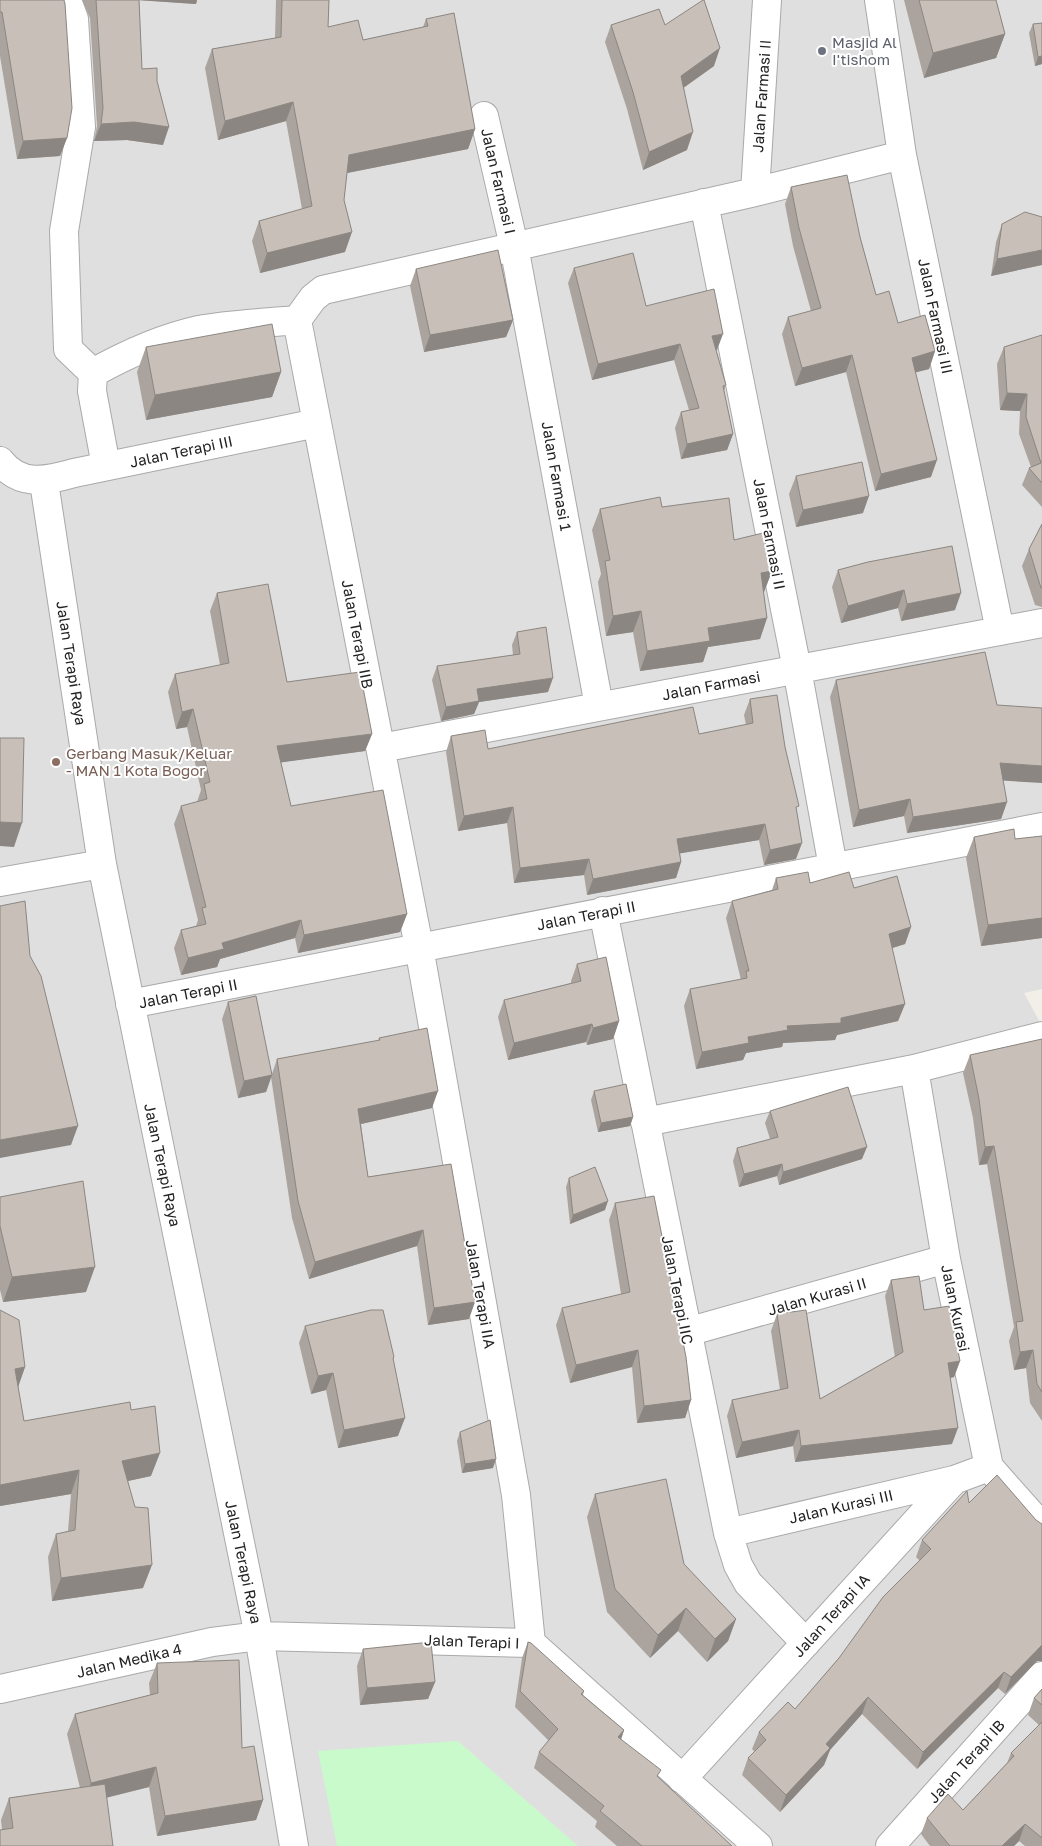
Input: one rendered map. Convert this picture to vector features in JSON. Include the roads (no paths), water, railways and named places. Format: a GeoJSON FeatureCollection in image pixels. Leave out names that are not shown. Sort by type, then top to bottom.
{"type":"FeatureCollection","features":[{"type":"Feature","properties":{"kind":"street"},"geometry":{"type":"LineString","coordinates":[[67,0],[74,19],[81,127],[64,231],[68,349],[93,373],[92,391],[106,466]]}},
{"type":"Feature","properties":{"kind":"street","name":"Jalan Farmasi II"},"geometry":{"type":"LineString","coordinates":[[755,192],[767,0]]}},
{"type":"Feature","properties":{"kind":"street","name":"Jalan Farmasi III"},"geometry":{"type":"LineString","coordinates":[[879,0],[902,155],[1000,631]]}},
{"type":"Feature","properties":{"kind":"street","name":"Jalan Farmasi I"},"geometry":{"type":"LineString","coordinates":[[484,116],[514,246]]}},
{"type":"Feature","properties":{"kind":"street"},"geometry":{"type":"LineString","coordinates":[[93,373],[124,356],[196,331],[228,325],[298,320],[314,298],[323,290],[755,192],[902,155]]}},
{"type":"Feature","properties":{"kind":"street","name":"Jalan Farmasi II"},"geometry":{"type":"LineString","coordinates":[[704,203],[797,669],[833,866]]}},
{"type":"Feature","properties":{"kind":"street","name":"Jalan Farmasi 1"},"geometry":{"type":"LineString","coordinates":[[514,246],[599,706]]}},
{"type":"Feature","properties":{"kind":"street","name":"Jalan Terapi IIB"},"geometry":{"type":"LineString","coordinates":[[298,320],[419,947]]}},
{"type":"Feature","properties":{"kind":"street","name":"Jalan Terapi III"},"geometry":{"type":"LineString","coordinates":[[44,482],[106,466],[317,423]]}},
{"type":"Feature","properties":{"kind":"street"},"geometry":{"type":"LineString","coordinates":[[0,461],[8,472],[19,477],[44,482]]}},
{"type":"Feature","properties":{"kind":"street","name":"Jalan Terapi Raya"},"geometry":{"type":"LineString","coordinates":[[44,482],[102,864],[259,1636],[294,1846]]}},
{"type":"Feature","properties":{"kind":"street","name":"Jalan Farmasi"},"geometry":{"type":"LineString","coordinates":[[381,748],[1042,623]]}},
{"type":"Feature","properties":{"kind":"street","name":"Jalan Terapi II"},"geometry":{"type":"LineString","coordinates":[[130,1004],[833,866],[1042,827]]}},
{"type":"Feature","properties":{"kind":"street"},"geometry":{"type":"LineString","coordinates":[[0,882],[102,864]]}},
{"type":"Feature","properties":{"kind":"street","name":"Jalan Terapi IIC"},"geometry":{"type":"LineString","coordinates":[[603,911],[728,1533],[738,1565],[748,1583],[806,1643]]}},
{"type":"Feature","properties":{"kind":"street","name":"Jalan Terapi IIA"},"geometry":{"type":"LineString","coordinates":[[419,947],[516,1495],[531,1643]]}},
{"type":"Feature","properties":{"kind":"street"},"geometry":{"type":"LineString","coordinates":[[645,1122],[914,1069],[1042,1036]]}},
{"type":"Feature","properties":{"kind":"street","name":"Jalan Kurasi"},"geometry":{"type":"LineString","coordinates":[[914,1069],[946,1260],[989,1467],[1042,1527]]}},
{"type":"Feature","properties":{"kind":"street","name":"Jalan Kurasi II"},"geometry":{"type":"LineString","coordinates":[[687,1332],[946,1260]]}},
{"type":"Feature","properties":{"kind":"street","name":"Jalan Terapi IA"},"geometry":{"type":"LineString","coordinates":[[682,1778],[954,1480],[989,1467]]}},
{"type":"Feature","properties":{"kind":"street","name":"Jalan Kurasi III"},"geometry":{"type":"LineString","coordinates":[[728,1533],[954,1480]]}},
{"type":"Feature","properties":{"kind":"street","name":"Jalan Terapi I"},"geometry":{"type":"LineString","coordinates":[[259,1636],[531,1643],[758,1846]]}},
{"type":"Feature","properties":{"kind":"street","name":"Jalan Medika 4"},"geometry":{"type":"LineString","coordinates":[[0,1689],[212,1642],[259,1636]]}},
{"type":"Feature","properties":{"kind":"street","name":"Jalan Terapi IB"},"geometry":{"type":"LineString","coordinates":[[890,1846],[1042,1676]]}},
{"type":"Feature","properties":{"kind":"place","name":"Masjid Al I'tishom"},"geometry":{"type":"Point","coordinates":[822,51]}},
{"type":"Feature","properties":{"kind":"place","name":"Gerbang Masuk/Keluar - MAN 1 Kota Bogor"},"geometry":{"type":"Point","coordinates":[56,762]}}]}
